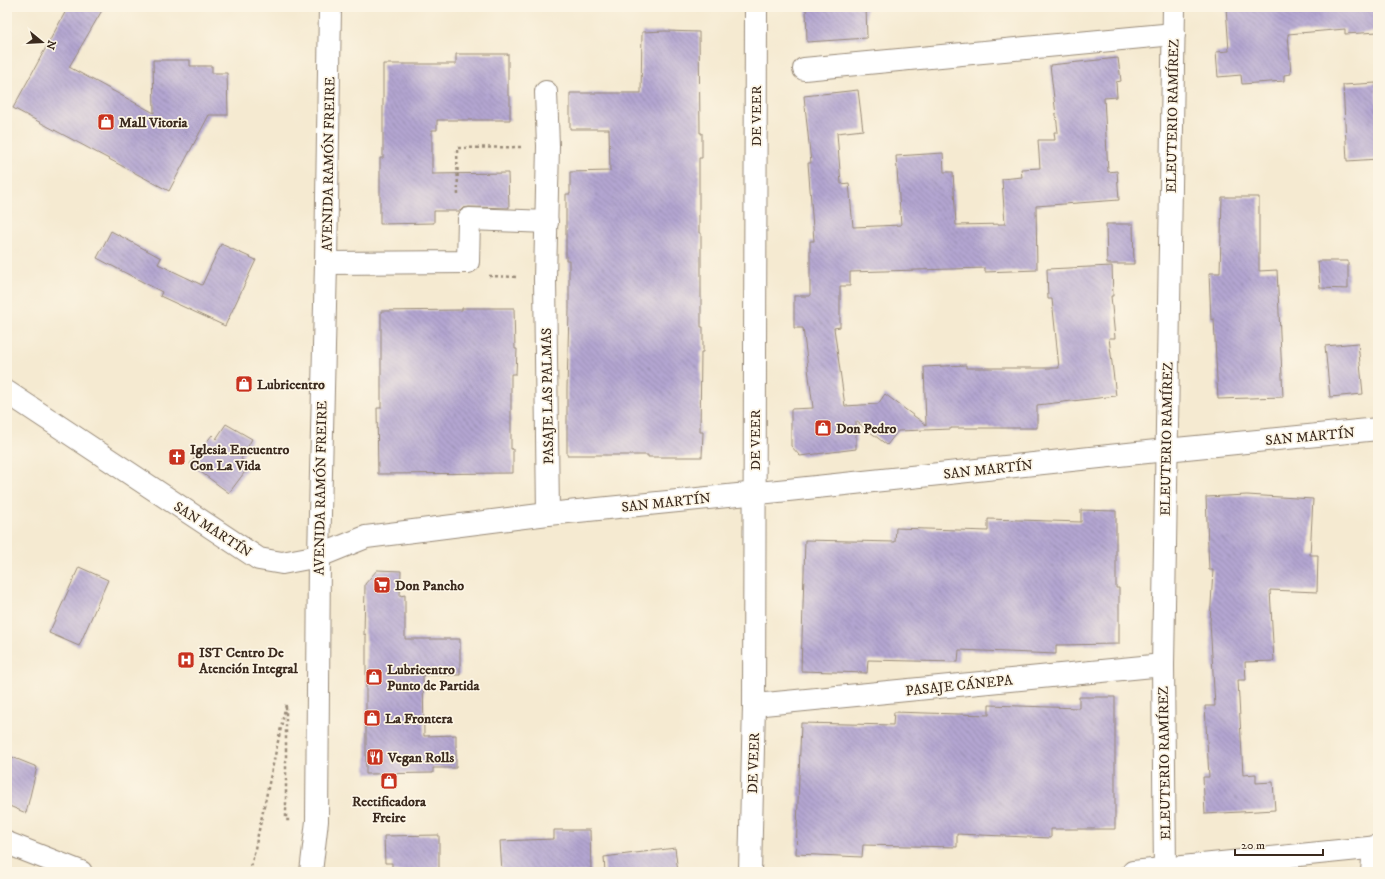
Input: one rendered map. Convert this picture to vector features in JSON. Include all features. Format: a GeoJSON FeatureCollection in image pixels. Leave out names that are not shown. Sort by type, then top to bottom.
{"type":"FeatureCollection","features":[{"type":"Feature","properties":{"kind":"street","name":"AVENIDA RAMÓN FREIRE"},"geometry":{"type":"LineString","coordinates":[[311,872],[317,821],[318,556],[326,263],[330,7]]}},
{"type":"Feature","properties":{"kind":"street","name":"DE VEER"},"geometry":{"type":"LineString","coordinates":[[750,872],[754,705],[756,7]]}},
{"type":"Feature","properties":{"kind":"street","name":"ELEUTERIO RAMÍREZ"},"geometry":{"type":"LineString","coordinates":[[1166,870],[1163,665],[1174,7]]}},
{"type":"Feature","properties":{"kind":"street"},"geometry":{"type":"LineString","coordinates":[[804,69],[1174,34]]}},
{"type":"Feature","properties":{"kind":"street","name":"PASAJE LAS PALMAS"},"geometry":{"type":"LineString","coordinates":[[546,92],[548,146],[545,279],[548,514]]}},
{"type":"Feature","properties":{"kind":"street"},"geometry":{"type":"LineString","coordinates":[[326,263],[468,262],[469,219],[547,222]]}},
{"type":"Feature","properties":{"kind":"street","name":"SAN MARTÍN"},"geometry":{"type":"LineString","coordinates":[[7,392],[259,559],[282,563],[318,556],[366,537],[548,514],[1378,429]]}},
{"type":"Feature","properties":{"kind":"street","name":"PASAJE CÁNEPA"},"geometry":{"type":"LineString","coordinates":[[754,705],[1163,665]]}},
{"type":"Feature","properties":{"kind":"street"},"geometry":{"type":"LineString","coordinates":[[7,843],[71,870]]}},
{"type":"Feature","properties":{"kind":"street"},"geometry":{"type":"LineString","coordinates":[[1133,872],[1166,870],[1376,847],[1372,872]]}},
{"type":"Feature","properties":{"kind":"path"},"geometry":{"type":"LineString","coordinates":[[469,219],[458,210],[457,148],[548,146]]}},
{"type":"Feature","properties":{"kind":"path"},"geometry":{"type":"LineString","coordinates":[[468,262],[484,275],[545,279]]}},
{"type":"Feature","properties":{"kind":"path"},"geometry":{"type":"LineString","coordinates":[[250,872],[286,704],[286,820],[317,821]]}},
{"type":"Feature","properties":{"kind":"building","name":"Mall Vitoria"},"geometry":{"type":"Polygon","coordinates":[[[68,7],[104,7],[69,67],[154,113],[153,60],[190,60],[190,66],[212,66],[212,73],[227,73],[228,115],[209,115],[169,191],[13,108],[68,7]]]}},
{"type":"Feature","properties":{"kind":"building"},"geometry":{"type":"Polygon","coordinates":[[[806,7],[866,7],[867,38],[807,42],[806,7]]]}},
{"type":"Feature","properties":{"kind":"building"},"geometry":{"type":"Polygon","coordinates":[[[1226,7],[1378,7],[1378,32],[1345,34],[1345,29],[1288,34],[1291,74],[1284,75],[1284,81],[1242,84],[1241,75],[1218,77],[1216,52],[1229,51],[1226,7]]]}},
{"type":"Feature","properties":{"kind":"building"},"geometry":{"type":"Polygon","coordinates":[[[642,32],[699,32],[700,133],[702,133],[702,158],[699,158],[699,233],[701,233],[701,327],[703,327],[703,352],[701,352],[700,432],[703,432],[702,457],[567,455],[569,260],[566,260],[566,194],[570,194],[570,172],[610,171],[609,129],[570,129],[570,93],[641,93],[642,32]]]}},
{"type":"Feature","properties":{"kind":"building"},"geometry":{"type":"Polygon","coordinates":[[[456,54],[508,54],[508,96],[510,96],[510,120],[437,120],[437,130],[432,130],[432,174],[508,173],[509,208],[469,207],[463,208],[460,211],[434,211],[434,223],[380,224],[380,158],[383,158],[383,64],[456,64],[456,54]]]}},
{"type":"Feature","properties":{"kind":"building"},"geometry":{"type":"Polygon","coordinates":[[[1118,58],[1121,81],[1116,82],[1117,97],[1104,98],[1108,172],[1117,171],[1119,200],[1036,206],[1037,270],[985,272],[985,268],[850,272],[850,286],[840,286],[840,327],[834,328],[845,406],[878,404],[885,394],[926,425],[924,367],[966,365],[966,368],[1059,368],[1052,299],[1048,299],[1047,269],[1112,266],[1113,296],[1111,296],[1115,338],[1109,338],[1116,396],[1037,405],[1037,428],[951,428],[898,431],[887,445],[856,421],[856,449],[800,456],[791,446],[791,409],[813,408],[803,328],[794,328],[794,296],[810,296],[810,241],[814,241],[808,163],[811,163],[804,96],[858,90],[863,130],[837,133],[841,184],[849,183],[853,227],[901,225],[896,156],[943,153],[944,172],[953,172],[956,225],[1005,224],[1002,179],[1022,177],[1021,169],[1040,168],[1038,140],[1055,140],[1054,132],[1058,132],[1050,65],[1118,58]]]}},
{"type":"Feature","properties":{"kind":"building"},"geometry":{"type":"Polygon","coordinates":[[[1376,83],[1378,159],[1347,161],[1343,85],[1376,83]]]}},
{"type":"Feature","properties":{"kind":"building"},"geometry":{"type":"Polygon","coordinates":[[[1222,197],[1259,197],[1259,271],[1277,270],[1283,397],[1218,399],[1214,319],[1211,320],[1209,273],[1220,273],[1222,197]]]}},
{"type":"Feature","properties":{"kind":"building"},"geometry":{"type":"Polygon","coordinates":[[[1106,224],[1133,224],[1134,264],[1107,264],[1106,224]]]}},
{"type":"Feature","properties":{"kind":"building"},"geometry":{"type":"Polygon","coordinates":[[[111,231],[161,258],[158,264],[202,285],[221,244],[256,260],[225,326],[160,296],[162,292],[97,258],[111,231]]]}},
{"type":"Feature","properties":{"kind":"building"},"geometry":{"type":"Polygon","coordinates":[[[1318,261],[1348,261],[1348,289],[1320,288],[1318,261]]]}},
{"type":"Feature","properties":{"kind":"building"},"geometry":{"type":"Polygon","coordinates":[[[462,308],[514,308],[515,349],[517,349],[516,374],[511,374],[511,449],[513,449],[513,473],[378,474],[377,408],[381,408],[381,311],[462,310],[462,308]]]}},
{"type":"Feature","properties":{"kind":"building"},"geometry":{"type":"Polygon","coordinates":[[[1358,343],[1363,394],[1330,397],[1325,346],[1358,343]]]}},
{"type":"Feature","properties":{"kind":"building"},"geometry":{"type":"Polygon","coordinates":[[[226,424],[252,439],[241,459],[250,465],[229,493],[190,464],[212,435],[216,439],[226,424]]]}},
{"type":"Feature","properties":{"kind":"building"},"geometry":{"type":"Polygon","coordinates":[[[1247,495],[1313,499],[1310,555],[1318,555],[1317,592],[1270,590],[1274,661],[1245,662],[1246,680],[1238,680],[1243,775],[1256,774],[1256,783],[1273,782],[1275,810],[1205,814],[1203,777],[1209,777],[1205,706],[1215,706],[1210,622],[1213,570],[1209,570],[1206,497],[1247,495]]]}},
{"type":"Feature","properties":{"kind":"building"},"geometry":{"type":"Polygon","coordinates":[[[1081,510],[1116,511],[1116,588],[1119,588],[1119,644],[1056,645],[1056,654],[959,650],[958,662],[868,660],[867,673],[801,671],[805,540],[895,542],[896,528],[988,531],[988,519],[1081,522],[1081,510]]]}},
{"type":"Feature","properties":{"kind":"building"},"geometry":{"type":"Polygon","coordinates":[[[79,567],[108,580],[79,646],[49,633],[79,567]]]}},
{"type":"Feature","properties":{"kind":"building"},"geometry":{"type":"Polygon","coordinates":[[[377,570],[401,571],[400,596],[405,595],[405,639],[460,639],[460,675],[423,675],[424,736],[456,735],[456,768],[433,768],[433,773],[366,774],[366,634],[364,635],[365,584],[377,570]]]}},
{"type":"Feature","properties":{"kind":"building"},"geometry":{"type":"Polygon","coordinates":[[[1079,697],[1115,697],[1115,829],[1051,829],[1051,838],[957,834],[957,847],[863,845],[862,857],[796,854],[801,723],[893,725],[894,712],[989,715],[989,705],[1079,708],[1079,697]]]}},
{"type":"Feature","properties":{"kind":"building"},"geometry":{"type":"Polygon","coordinates":[[[7,755],[37,767],[26,813],[7,805],[7,755]]]}},
{"type":"Feature","properties":{"kind":"building"},"geometry":{"type":"Polygon","coordinates":[[[554,830],[590,830],[591,872],[502,872],[500,841],[554,839],[554,830]]]}},
{"type":"Feature","properties":{"kind":"building"},"geometry":{"type":"Polygon","coordinates":[[[439,835],[439,872],[392,872],[392,863],[385,863],[384,836],[439,835]]]}},
{"type":"Feature","properties":{"kind":"building"},"geometry":{"type":"Polygon","coordinates":[[[675,848],[678,872],[605,872],[604,857],[675,848]]]}},
{"type":"Feature","properties":{"kind":"place","name":"Mall Vitoria"},"geometry":{"type":"Point","coordinates":[106,122]}},
{"type":"Feature","properties":{"kind":"place","name":"Lubricentro"},"geometry":{"type":"Point","coordinates":[244,384]}},
{"type":"Feature","properties":{"kind":"place","name":"Don Pedro"},"geometry":{"type":"Point","coordinates":[823,428]}},
{"type":"Feature","properties":{"kind":"place","name":"Iglesia Encuentro Con La Vida"},"geometry":{"type":"Point","coordinates":[177,457]}},
{"type":"Feature","properties":{"kind":"place","name":"Don Pancho"},"geometry":{"type":"Point","coordinates":[382,585]}},
{"type":"Feature","properties":{"kind":"place","name":"IST Centro De Atención Integral"},"geometry":{"type":"Point","coordinates":[186,660]}},
{"type":"Feature","properties":{"kind":"place","name":"Lubricentro Punto de Partida"},"geometry":{"type":"Point","coordinates":[374,677]}},
{"type":"Feature","properties":{"kind":"place","name":"La Frontera"},"geometry":{"type":"Point","coordinates":[372,718]}},
{"type":"Feature","properties":{"kind":"place","name":"Vegan Rolls"},"geometry":{"type":"Point","coordinates":[375,757]}},
{"type":"Feature","properties":{"kind":"place","name":"Rectificadora Freire"},"geometry":{"type":"Point","coordinates":[389,781]}}]}
